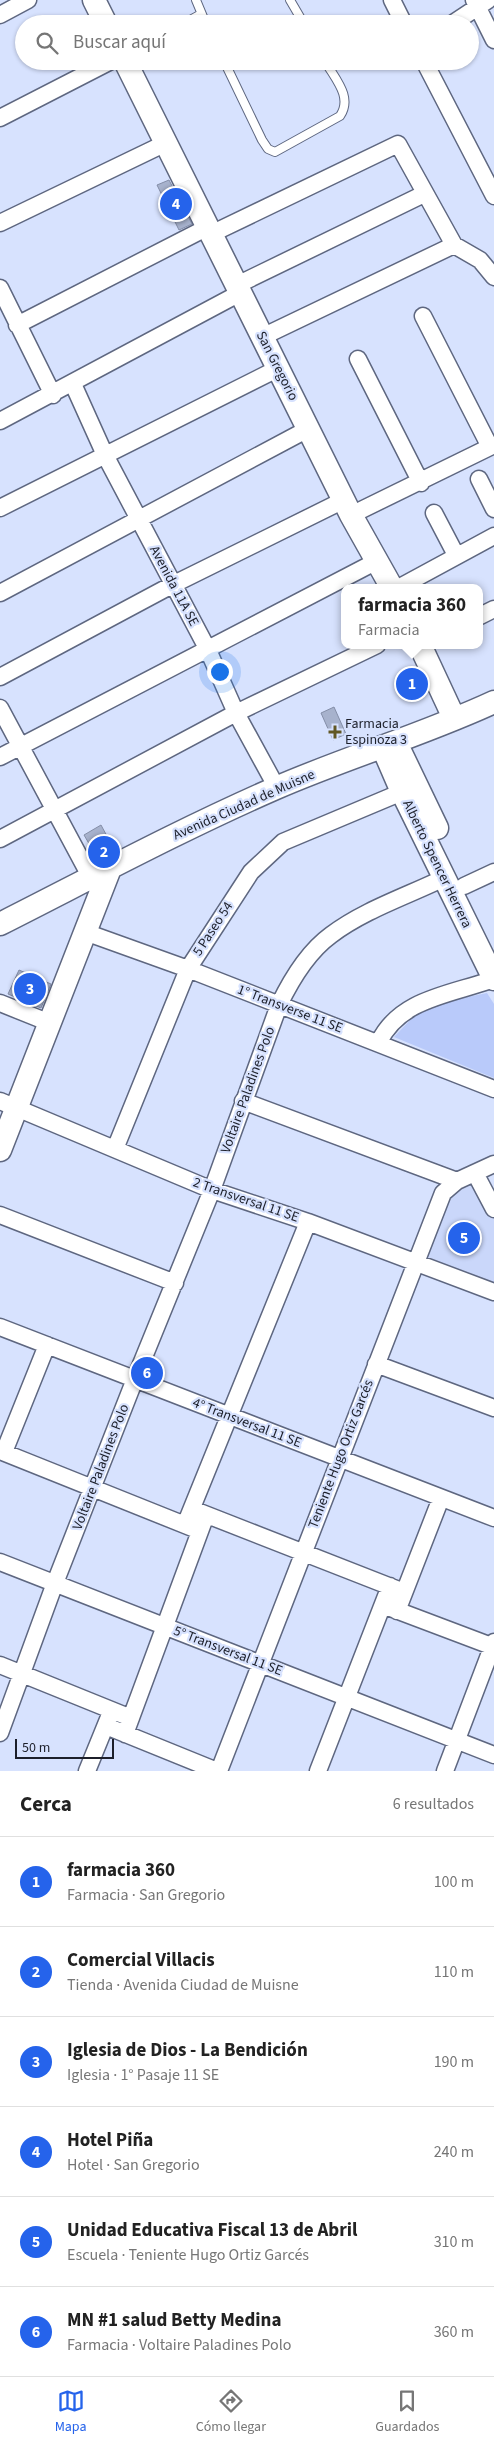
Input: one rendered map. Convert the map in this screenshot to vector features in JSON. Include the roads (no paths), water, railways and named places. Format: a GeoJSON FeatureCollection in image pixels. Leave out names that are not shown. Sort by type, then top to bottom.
{"type":"FeatureCollection","features":[{"type":"Feature","properties":{"kind":"street"},"geometry":{"type":"LineString","coordinates":[[0,15],[28,0]]}},
{"type":"Feature","properties":{"kind":"street"},"geometry":{"type":"LineString","coordinates":[[94,0],[102,15]]}},
{"type":"Feature","properties":{"kind":"street"},"geometry":{"type":"LineString","coordinates":[[392,0],[400,15]]}},
{"type":"Feature","properties":{"kind":"street"},"geometry":{"type":"LineString","coordinates":[[463,15],[480,2],[494,40]]}},
{"type":"Feature","properties":{"kind":"street"},"geometry":{"type":"LineString","coordinates":[[0,118],[93,70]]}},
{"type":"Feature","properties":{"kind":"street"},"geometry":{"type":"LineString","coordinates":[[0,223],[166,143],[130,70]]}},
{"type":"Feature","properties":{"kind":"street"},"geometry":{"type":"LineString","coordinates":[[429,70],[488,168],[494,196]]}},
{"type":"Feature","properties":{"kind":"street","name":"San Gregorio"},"geometry":{"type":"LineString","coordinates":[[166,143],[279,368],[308,430],[390,584]]}},
{"type":"Feature","properties":{"kind":"street"},"geometry":{"type":"LineString","coordinates":[[16,325],[209,231],[398,144],[424,194],[454,245],[480,260],[494,277]]}},
{"type":"Feature","properties":{"kind":"street"},"geometry":{"type":"LineString","coordinates":[[0,421],[73,384],[238,289],[424,194]]}},
{"type":"Feature","properties":{"kind":"street"},"geometry":{"type":"LineString","coordinates":[[262,337],[454,245]]}},
{"type":"Feature","properties":{"kind":"street"},"geometry":{"type":"LineString","coordinates":[[0,288],[16,325],[53,395]]}},
{"type":"Feature","properties":{"kind":"street"},"geometry":{"type":"LineString","coordinates":[[0,677],[172,585],[348,508],[421,483],[492,446],[423,316]]}},
{"type":"Feature","properties":{"kind":"street"},"geometry":{"type":"LineString","coordinates":[[358,359],[421,483]]}},
{"type":"Feature","properties":{"kind":"street"},"geometry":{"type":"LineString","coordinates":[[0,508],[279,368]]}},
{"type":"Feature","properties":{"kind":"street","name":"Avenida 11A SE"},"geometry":{"type":"LineString","coordinates":[[73,384],[105,455],[208,650],[236,713],[276,788]]}},
{"type":"Feature","properties":{"kind":"street"},"geometry":{"type":"LineString","coordinates":[[0,593],[308,430]]}},
{"type":"Feature","properties":{"kind":"street"},"geometry":{"type":"LineString","coordinates":[[479,479],[494,509]]}},
{"type":"Feature","properties":{"kind":"street"},"geometry":{"type":"LineString","coordinates":[[434,513],[456,555]]}},
{"type":"Feature","properties":{"kind":"street"},"geometry":{"type":"LineString","coordinates":[[405,584],[494,536]]}},
{"type":"Feature","properties":{"kind":"street"},"geometry":{"type":"LineString","coordinates":[[0,757],[377,561]]}},
{"type":"Feature","properties":{"kind":"street"},"geometry":{"type":"LineString","coordinates":[[0,840],[236,713],[369,649]]}},
{"type":"Feature","properties":{"kind":"street"},"geometry":{"type":"LineString","coordinates":[[422,649],[454,718]]}},
{"type":"Feature","properties":{"kind":"street","name":"Avenida Ciudad de Muisne"},"geometry":{"type":"LineString","coordinates":[[0,924],[111,866],[276,788],[390,746],[454,718],[492,707]]}},
{"type":"Feature","properties":{"kind":"street"},"geometry":{"type":"LineString","coordinates":[[0,708],[91,878]]}},
{"type":"Feature","properties":{"kind":"street","name":"Alberto Spencer Herrera"},"geometry":{"type":"LineString","coordinates":[[390,746],[402,792],[454,882],[494,945]]}},
{"type":"Feature","properties":{"kind":"street","name":"Alberto Spencer Herrera"},"geometry":{"type":"LineString","coordinates":[[390,746],[454,882],[491,980]]}},
{"type":"Feature","properties":{"kind":"street","name":"5 Paseo 54"},"geometry":{"type":"LineString","coordinates":[[115,1149],[188,969],[251,872],[283,842],[402,792]]}},
{"type":"Feature","properties":{"kind":"street"},"geometry":{"type":"LineString","coordinates":[[0,1150],[8,1105],[50,1023],[111,866]]}},
{"type":"Feature","properties":{"kind":"street","name":"Voltaire Paladines Polo"},"geometry":{"type":"LineString","coordinates":[[0,1734],[55,1584],[135,1379],[212,1190],[279,1005],[289,985],[311,955],[330,935],[354,920],[454,882],[494,872]]}},
{"type":"Feature","properties":{"kind":"street","name":"1° Transverse 11 SE"},"geometry":{"type":"LineString","coordinates":[[85,932],[188,969],[494,1089]]}},
{"type":"Feature","properties":{"kind":"street"},"geometry":{"type":"LineString","coordinates":[[378,1042],[387,1027],[407,1010],[419,1003],[491,980]]}},
{"type":"Feature","properties":{"kind":"street"},"geometry":{"type":"LineString","coordinates":[[0,1003],[50,1023]]}},
{"type":"Feature","properties":{"kind":"street"},"geometry":{"type":"LineString","coordinates":[[244,1100],[457,1181]]}},
{"type":"Feature","properties":{"kind":"street","name":"2 Transversal 11 SE"},"geometry":{"type":"LineString","coordinates":[[8,1105],[212,1190],[308,1222],[494,1292]]}},
{"type":"Feature","properties":{"kind":"street","name":"Teniente Hugo Ortiz Garcés"},"geometry":{"type":"LineString","coordinates":[[218,1771],[443,1193],[457,1181],[494,1164]]}},
{"type":"Feature","properties":{"kind":"street"},"geometry":{"type":"LineString","coordinates":[[475,1173],[494,1209]]}},
{"type":"Feature","properties":{"kind":"street"},"geometry":{"type":"LineString","coordinates":[[0,1215],[175,1283]]}},
{"type":"Feature","properties":{"kind":"street"},"geometry":{"type":"LineString","coordinates":[[125,1734],[166,1627],[192,1528],[228,1416],[308,1222]]}},
{"type":"Feature","properties":{"kind":"street","name":"4° Transversal 11 SE"},"geometry":{"type":"LineString","coordinates":[[0,1327],[494,1518]]}},
{"type":"Feature","properties":{"kind":"street"},"geometry":{"type":"LineString","coordinates":[[47,1345],[5,1435],[2,1452],[192,1528]]}},
{"type":"Feature","properties":{"kind":"street"},"geometry":{"type":"LineString","coordinates":[[376,1364],[494,1408]]}},
{"type":"Feature","properties":{"kind":"street"},"geometry":{"type":"LineString","coordinates":[[318,1771],[348,1696],[441,1498]]}},
{"type":"Feature","properties":{"kind":"street"},"geometry":{"type":"LineString","coordinates":[[198,1512],[397,1589]]}},
{"type":"Feature","properties":{"kind":"street","name":"5° Transversal 11 SE"},"geometry":{"type":"LineString","coordinates":[[0,1562],[260,1664],[348,1696],[494,1755]]}},
{"type":"Feature","properties":{"kind":"street"},"geometry":{"type":"LineString","coordinates":[[390,1608],[493,1645],[445,1771]]}},
{"type":"Feature","properties":{"kind":"street"},"geometry":{"type":"LineString","coordinates":[[0,1665],[131,1718]]}},
{"type":"Feature","properties":{"kind":"street"},"geometry":{"type":"LineString","coordinates":[[87,1771],[112,1710]]}},
{"type":"Feature","properties":{"kind":"street"},"geometry":{"type":"LineString","coordinates":[[106,1726],[218,1771]]}},
{"type":"Feature","properties":{"kind":"lane"},"geometry":{"type":"LineString","coordinates":[[196,0],[201,14]]}},
{"type":"Feature","properties":{"kind":"lane"},"geometry":{"type":"LineString","coordinates":[[290,0],[299,15]]}},
{"type":"Feature","properties":{"kind":"lane"},"geometry":{"type":"LineString","coordinates":[[228,70],[262,140],[268,149],[275,152],[340,116],[346,108],[346,98],[330,70]]}},
{"type":"Feature","properties":{"kind":"place","name":"Hotel Piña"},"geometry":{"type":"Point","coordinates":[176,204]}},
{"type":"Feature","properties":{"kind":"place","name":"farmacia 360"},"geometry":{"type":"Point","coordinates":[412,684]}},
{"type":"Feature","properties":{"kind":"place","name":"Farmacia Espinoza 3"},"geometry":{"type":"Point","coordinates":[335,732]}},
{"type":"Feature","properties":{"kind":"place","name":"Comercial Villacis"},"geometry":{"type":"Point","coordinates":[104,852]}},
{"type":"Feature","properties":{"kind":"place","name":"Iglesia de Dios - La Bendición"},"geometry":{"type":"Point","coordinates":[30,989]}},
{"type":"Feature","properties":{"kind":"place","name":"Unidad Educativa Fiscal 13 de Abril"},"geometry":{"type":"Point","coordinates":[464,1238]}},
{"type":"Feature","properties":{"kind":"place","name":"MN #1 salud Betty Medina"},"geometry":{"type":"Point","coordinates":[147,1373]}}]}
